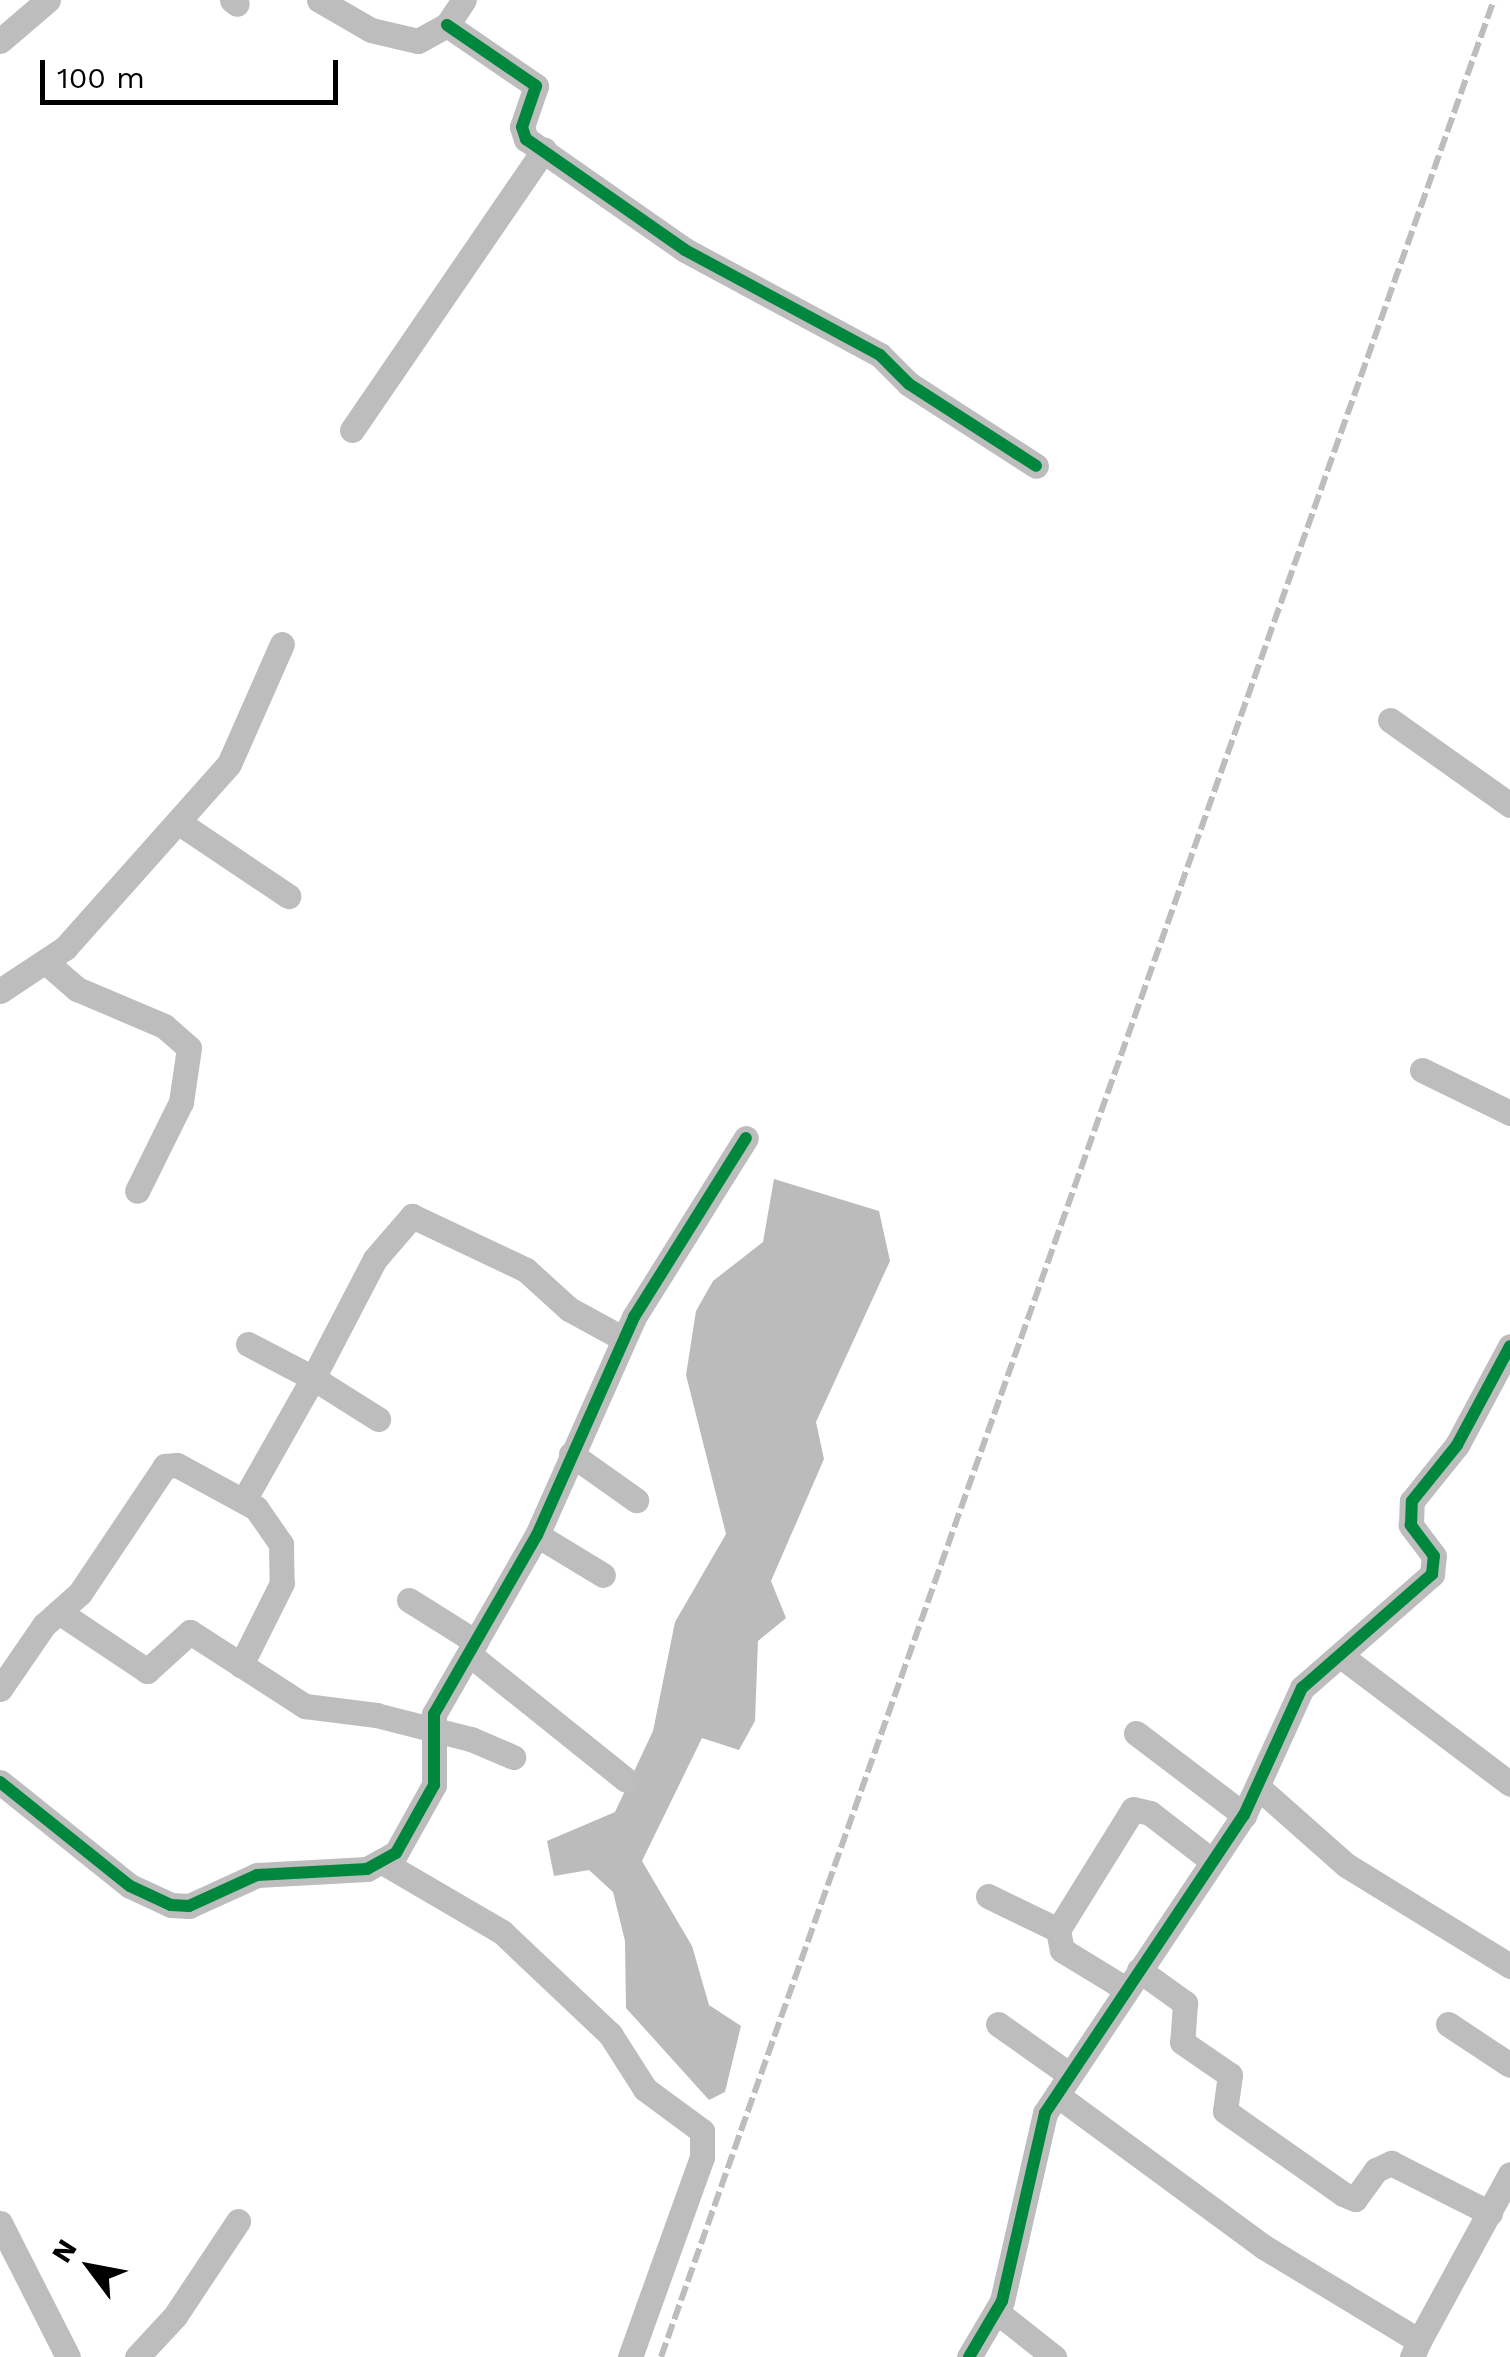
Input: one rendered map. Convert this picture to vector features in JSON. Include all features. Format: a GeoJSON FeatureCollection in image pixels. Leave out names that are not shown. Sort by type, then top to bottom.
{"type":"FeatureCollection","features":[{"type":"Feature","properties":{"kind":"street"},"geometry":{"type":"LineString","coordinates":[[0,42],[48,0]]}},
{"type":"Feature","properties":{"kind":"street"},"geometry":{"type":"LineString","coordinates":[[319,0],[398,40],[418,42],[447,24],[464,0]]}},
{"type":"Feature","properties":{"kind":"street"},"geometry":{"type":"LineString","coordinates":[[447,24],[534,83],[538,92],[521,130],[544,150],[702,260],[880,355],[909,384],[1036,466]]}},
{"type":"Feature","properties":{"kind":"street"},"geometry":{"type":"LineString","coordinates":[[352,430],[544,150]]}},
{"type":"Feature","properties":{"kind":"street"},"geometry":{"type":"LineString","coordinates":[[0,992],[48,964],[178,822],[241,745],[282,644]]}},
{"type":"Feature","properties":{"kind":"street"},"geometry":{"type":"LineString","coordinates":[[1390,720],[1510,805]]}},
{"type":"Feature","properties":{"kind":"street"},"geometry":{"type":"LineString","coordinates":[[178,822],[288,896]]}},
{"type":"Feature","properties":{"kind":"street"},"geometry":{"type":"LineString","coordinates":[[48,964],[78,989],[164,1026],[188,1048],[182,1102],[137,1191]]}},
{"type":"Feature","properties":{"kind":"street"},"geometry":{"type":"LineString","coordinates":[[1422,1070],[1510,1114]]}},
{"type":"Feature","properties":{"kind":"street"},"geometry":{"type":"LineString","coordinates":[[0,1782],[130,1886],[171,1904],[189,1906],[257,1875],[367,1870],[384,1863],[406,1838],[434,1785],[430,1728],[536,1535],[622,1338],[746,1138]]}},
{"type":"Feature","properties":{"kind":"street"},"geometry":{"type":"LineString","coordinates":[[244,1500],[375,1259],[412,1216],[526,1270],[569,1309],[622,1338]]}},
{"type":"Feature","properties":{"kind":"street"},"geometry":{"type":"LineString","coordinates":[[248,1344],[378,1418]]}},
{"type":"Feature","properties":{"kind":"street"},"geometry":{"type":"LineString","coordinates":[[969,2357],[997,2312],[1036,2136],[1064,2085],[1244,1814],[1302,1688],[1432,1574],[1434,1556],[1411,1526],[1412,1501],[1457,1445],[1510,1346]]}},
{"type":"Feature","properties":{"kind":"street"},"geometry":{"type":"LineString","coordinates":[[571,1454],[636,1500]]}},
{"type":"Feature","properties":{"kind":"street"},"geometry":{"type":"LineString","coordinates":[[0,1688],[59,1612],[80,1592],[165,1466],[177,1465],[244,1500],[267,1520],[286,1564],[241,1665]]}},
{"type":"Feature","properties":{"kind":"street"},"geometry":{"type":"LineString","coordinates":[[536,1535],[603,1575]]}},
{"type":"Feature","properties":{"kind":"street"},"geometry":{"type":"LineString","coordinates":[[408,1600],[472,1648],[626,1780]]}},
{"type":"Feature","properties":{"kind":"street"},"geometry":{"type":"LineString","coordinates":[[59,1612],[146,1671],[190,1632],[305,1706],[430,1728],[512,1757]]}},
{"type":"Feature","properties":{"kind":"street"},"geometry":{"type":"LineString","coordinates":[[1341,1656],[1510,1784]]}},
{"type":"Feature","properties":{"kind":"street"},"geometry":{"type":"LineString","coordinates":[[1136,1733],[1244,1814]]}},
{"type":"Feature","properties":{"kind":"street"},"geometry":{"type":"LineString","coordinates":[[1259,1788],[1346,1865],[1510,1966]]}},
{"type":"Feature","properties":{"kind":"street"},"geometry":{"type":"LineString","coordinates":[[1212,1861],[1150,1813],[1133,1809],[1058,1930],[1062,1950],[1185,2003],[1178,2034],[1182,2042],[1230,2075],[1225,2111],[1343,2194],[1356,2199],[1376,2170],[1391,2163],[1490,2213]]}},
{"type":"Feature","properties":{"kind":"street"},"geometry":{"type":"LineString","coordinates":[[384,1863],[502,1932],[610,2034],[646,2089],[702,2131],[702,2157],[630,2357]]}},
{"type":"Feature","properties":{"kind":"street"},"geometry":{"type":"LineString","coordinates":[[988,1896],[1058,1930]]}},
{"type":"Feature","properties":{"kind":"street"},"geometry":{"type":"LineString","coordinates":[[998,2024],[1064,2085],[1264,2247],[1416,2349],[1510,2174]]}},
{"type":"Feature","properties":{"kind":"street"},"geometry":{"type":"LineString","coordinates":[[1448,2024],[1510,2065]]}},
{"type":"Feature","properties":{"kind":"street"},"geometry":{"type":"LineString","coordinates":[[137,2357],[174,2316],[238,2221]]}},
{"type":"Feature","properties":{"kind":"street"},"geometry":{"type":"LineString","coordinates":[[0,2224],[68,2357]]}},
{"type":"Feature","properties":{"kind":"street"},"geometry":{"type":"LineString","coordinates":[[997,2312],[1054,2357]]}},
{"type":"Feature","properties":{"kind":"shaded area"},"geometry":{"type":"Polygon","coordinates":[[[774,1179],[879,1211],[890,1261],[816,1422],[824,1459],[771,1581],[786,1618],[758,1641],[755,1721],[739,1750],[702,1738],[642,1861],[692,1946],[709,2005],[741,2026],[725,2092],[709,2100],[626,2008],[625,1941],[613,1892],[589,1870],[554,1876],[547,1841],[615,1812],[653,1731],[675,1622],[726,1534],[686,1375],[696,1311],[713,1281],[763,1242],[774,1179]]]}},
{"type":"Feature","properties":{"kind":"railway"},"geometry":{"type":"LineString","coordinates":[[661,2357],[1494,0]]}},
{"type":"Feature","properties":{"kind":"cycle path"},"geometry":{"type":"LineString","coordinates":[[447,25],[536,86],[522,127],[526,139],[685,250],[880,355],[909,384],[1036,466]]}},
{"type":"Feature","properties":{"kind":"cycle path"},"geometry":{"type":"LineString","coordinates":[[0,1782],[130,1886],[171,1905],[189,1906],[257,1875],[367,1869],[396,1853],[434,1785],[434,1714],[537,1535],[634,1317],[746,1138]]}},
{"type":"Feature","properties":{"kind":"cycle path"},"geometry":{"type":"LineString","coordinates":[[969,2357],[1002,2301],[1045,2113],[1244,1815],[1302,1688],[1432,1574],[1434,1556],[1411,1525],[1412,1501],[1457,1445],[1510,1346]]}}]}
